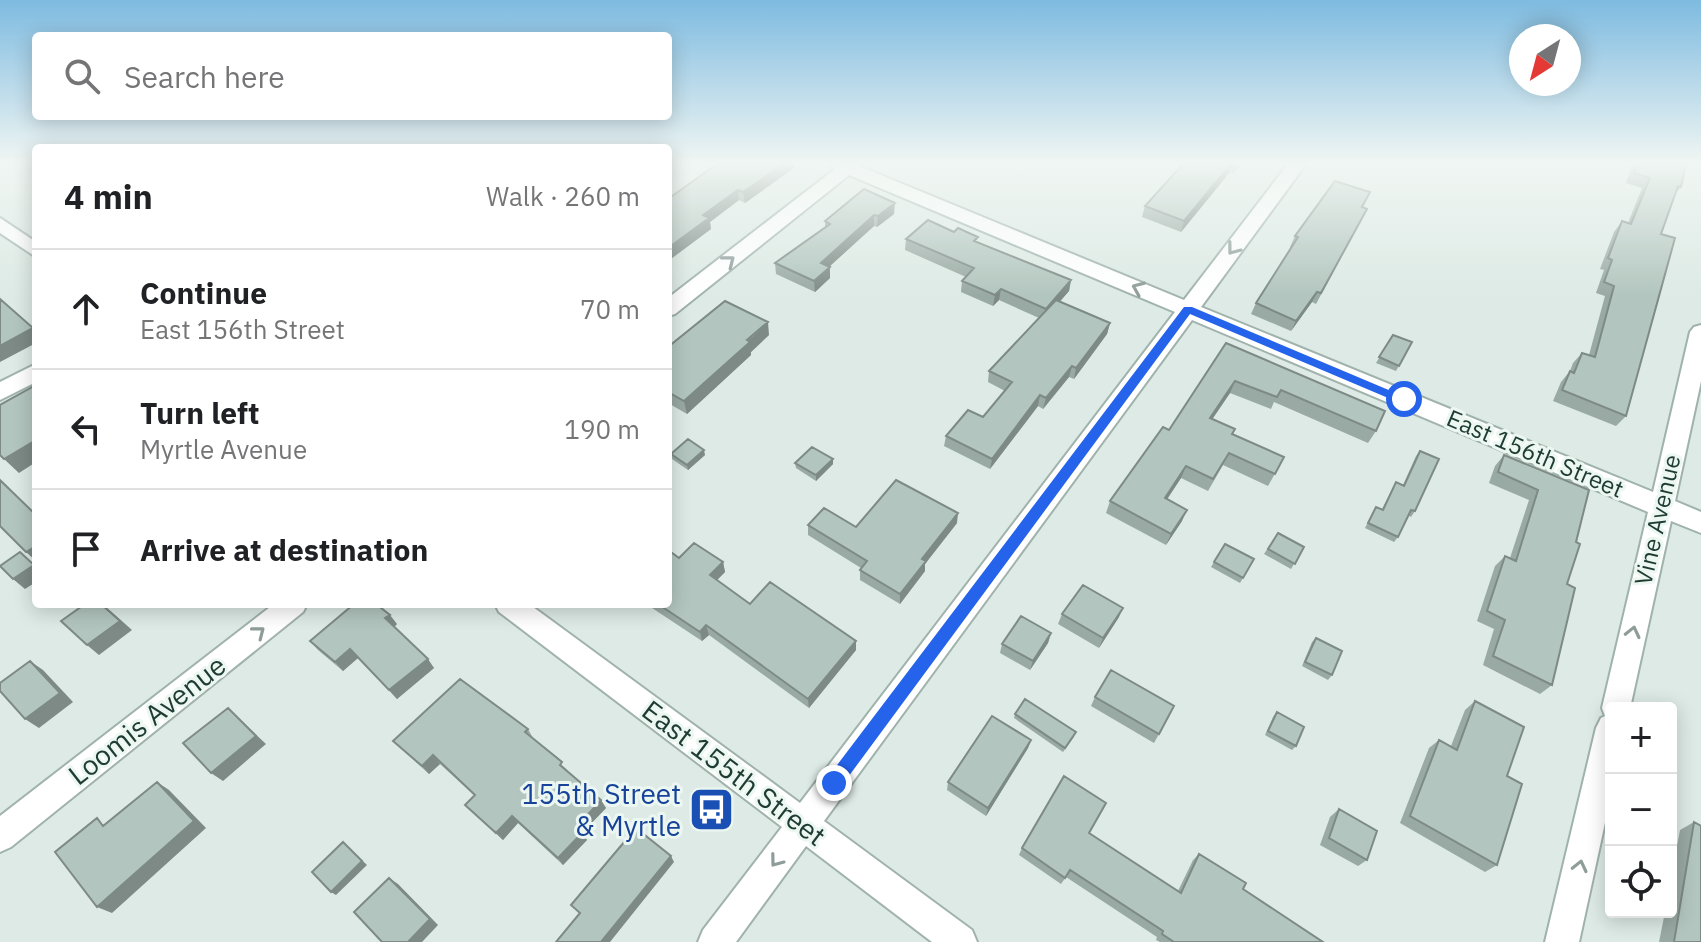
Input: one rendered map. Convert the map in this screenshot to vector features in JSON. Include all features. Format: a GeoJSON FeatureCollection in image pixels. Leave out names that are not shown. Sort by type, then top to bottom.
{"type":"FeatureCollection","features":[{"type":"Feature","properties":{"kind":"street"},"geometry":{"type":"LineString","coordinates":[[672,306],[793,208]]}},
{"type":"Feature","properties":{"kind":"street","name":"East 156th Street"},"geometry":{"type":"LineString","coordinates":[[948,208],[1701,523]]}},
{"type":"Feature","properties":{"kind":"street"},"geometry":{"type":"LineString","coordinates":[[715,942],[1264,208]]}},
{"type":"Feature","properties":{"kind":"street"},"geometry":{"type":"LineString","coordinates":[[0,224],[32,248]]}},
{"type":"Feature","properties":{"kind":"street","name":"Vine Avenue"},"geometry":{"type":"LineString","coordinates":[[1617,702],[1701,332]]}},
{"type":"Feature","properties":{"kind":"street"},"geometry":{"type":"LineString","coordinates":[[0,392],[32,374]]}},
{"type":"Feature","properties":{"kind":"street","name":"Loomis Avenue"},"geometry":{"type":"LineString","coordinates":[[0,836],[289,608]]}},
{"type":"Feature","properties":{"kind":"street","name":"East 155th Street"},"geometry":{"type":"LineString","coordinates":[[513,608],[960,942]]}},
{"type":"Feature","properties":{"kind":"street"},"geometry":{"type":"LineString","coordinates":[[1562,942],[1605,754]]}},
{"type":"Feature","properties":{"kind":"building"},"geometry":{"type":"Polygon","coordinates":[[[672,208],[713,208],[703,215],[709,218],[672,245],[672,208]]]}},
{"type":"Feature","properties":{"kind":"building"},"geometry":{"type":"Polygon","coordinates":[[[841,208],[889,208],[878,216],[874,215],[821,263],[830,267],[814,281],[775,263],[830,224],[825,221],[841,208]]]}},
{"type":"Feature","properties":{"kind":"building"},"geometry":{"type":"Polygon","coordinates":[[[1150,208],[1195,208],[1184,221],[1150,208]]]}},
{"type":"Feature","properties":{"kind":"building"},"geometry":{"type":"Polygon","coordinates":[[[1315,208],[1367,209],[1321,293],[1317,292],[1296,321],[1256,303],[1298,237],[1295,236],[1315,208]]]}},
{"type":"Feature","properties":{"kind":"building"},"geometry":{"type":"Polygon","coordinates":[[[1638,208],[1670,208],[1661,234],[1675,238],[1626,416],[1562,390],[1570,371],[1574,373],[1582,353],[1595,357],[1614,286],[1604,282],[1612,260],[1608,258],[1622,221],[1631,224],[1638,208]]]}},
{"type":"Feature","properties":{"kind":"building"},"geometry":{"type":"Polygon","coordinates":[[[928,220],[954,232],[958,228],[978,237],[974,241],[1071,280],[1046,309],[1001,289],[995,295],[962,281],[974,268],[906,239],[928,220]]]}},
{"type":"Feature","properties":{"kind":"building"},"geometry":{"type":"Polygon","coordinates":[[[0,299],[32,329],[0,346],[0,299]]]}},
{"type":"Feature","properties":{"kind":"building"},"geometry":{"type":"Polygon","coordinates":[[[1056,300],[1110,323],[1076,368],[1072,366],[1046,398],[1040,395],[992,459],[946,436],[968,410],[983,417],[1012,382],[989,371],[1056,300]]]}},
{"type":"Feature","properties":{"kind":"building"},"geometry":{"type":"Polygon","coordinates":[[[725,301],[768,322],[684,401],[672,394],[672,344],[725,301]]]}},
{"type":"Feature","properties":{"kind":"building"},"geometry":{"type":"Polygon","coordinates":[[[1393,335],[1412,342],[1399,366],[1379,357],[1393,335]]]}},
{"type":"Feature","properties":{"kind":"building"},"geometry":{"type":"Polygon","coordinates":[[[1226,343],[1385,411],[1376,431],[1281,390],[1277,397],[1235,381],[1210,418],[1235,429],[1232,434],[1284,457],[1275,474],[1229,453],[1213,479],[1186,466],[1165,498],[1187,510],[1171,534],[1110,501],[1163,427],[1169,430],[1226,343]]]}},
{"type":"Feature","properties":{"kind":"building"},"geometry":{"type":"Polygon","coordinates":[[[32,387],[32,442],[4,459],[0,455],[0,405],[32,387]]]}},
{"type":"Feature","properties":{"kind":"building"},"geometry":{"type":"Polygon","coordinates":[[[688,439],[704,450],[687,465],[672,453],[688,439]]]}},
{"type":"Feature","properties":{"kind":"building"},"geometry":{"type":"Polygon","coordinates":[[[812,447],[833,459],[816,475],[795,463],[812,447]]]}},
{"type":"Feature","properties":{"kind":"building"},"geometry":{"type":"Polygon","coordinates":[[[1420,451],[1439,459],[1415,511],[1411,510],[1398,537],[1368,523],[1376,507],[1383,510],[1396,482],[1404,486],[1420,451]]]}},
{"type":"Feature","properties":{"kind":"building"},"geometry":{"type":"Polygon","coordinates":[[[1504,455],[1589,490],[1576,542],[1580,544],[1567,584],[1575,588],[1552,685],[1493,656],[1505,620],[1487,611],[1505,556],[1516,561],[1538,490],[1498,472],[1504,455]]]}},
{"type":"Feature","properties":{"kind":"building"},"geometry":{"type":"Polygon","coordinates":[[[0,480],[32,511],[32,548],[26,552],[0,526],[0,480]]]}},
{"type":"Feature","properties":{"kind":"building"},"geometry":{"type":"Polygon","coordinates":[[[896,480],[958,513],[922,559],[926,561],[900,594],[860,570],[867,561],[808,525],[824,508],[856,527],[896,480]]]}},
{"type":"Feature","properties":{"kind":"building"},"geometry":{"type":"Polygon","coordinates":[[[1278,533],[1304,547],[1295,564],[1268,549],[1278,533]]]}},
{"type":"Feature","properties":{"kind":"building"},"geometry":{"type":"Polygon","coordinates":[[[694,543],[723,562],[710,575],[750,604],[770,582],[856,641],[808,699],[706,625],[700,632],[664,608],[672,608],[672,553],[679,558],[694,543]]]}},
{"type":"Feature","properties":{"kind":"building"},"geometry":{"type":"Polygon","coordinates":[[[1225,544],[1254,559],[1243,578],[1214,562],[1225,544]]]}},
{"type":"Feature","properties":{"kind":"building"},"geometry":{"type":"Polygon","coordinates":[[[20,552],[32,563],[32,566],[13,579],[0,566],[20,552]]]}},
{"type":"Feature","properties":{"kind":"building"},"geometry":{"type":"Polygon","coordinates":[[[1083,585],[1123,608],[1103,638],[1062,614],[1083,585]]]}},
{"type":"Feature","properties":{"kind":"building"},"geometry":{"type":"Polygon","coordinates":[[[79,608],[105,608],[120,621],[87,645],[61,621],[79,608]]]}},
{"type":"Feature","properties":{"kind":"building"},"geometry":{"type":"Polygon","coordinates":[[[349,608],[381,608],[390,615],[385,618],[428,659],[389,690],[350,649],[335,662],[310,641],[349,608]]]}},
{"type":"Feature","properties":{"kind":"building"},"geometry":{"type":"Polygon","coordinates":[[[1021,616],[1051,633],[1033,661],[1002,644],[1021,616]]]}},
{"type":"Feature","properties":{"kind":"building"},"geometry":{"type":"Polygon","coordinates":[[[1316,638],[1342,651],[1332,675],[1305,662],[1316,638]]]}},
{"type":"Feature","properties":{"kind":"building"},"geometry":{"type":"Polygon","coordinates":[[[30,661],[60,693],[25,719],[0,691],[0,683],[30,661]]]}},
{"type":"Feature","properties":{"kind":"building"},"geometry":{"type":"Polygon","coordinates":[[[1111,670],[1174,706],[1159,734],[1095,697],[1111,670]]]}},
{"type":"Feature","properties":{"kind":"building"},"geometry":{"type":"Polygon","coordinates":[[[460,679],[528,729],[525,732],[601,800],[576,828],[582,833],[558,858],[512,816],[496,833],[465,805],[475,795],[433,755],[422,766],[393,741],[460,679]]]}},
{"type":"Feature","properties":{"kind":"building"},"geometry":{"type":"Polygon","coordinates":[[[1025,699],[1076,732],[1065,748],[1015,714],[1025,699]]]}},
{"type":"Feature","properties":{"kind":"building"},"geometry":{"type":"Polygon","coordinates":[[[1475,701],[1524,727],[1507,776],[1522,784],[1497,865],[1410,816],[1439,740],[1457,750],[1475,701]]]}},
{"type":"Feature","properties":{"kind":"building"},"geometry":{"type":"Polygon","coordinates":[[[228,708],[256,736],[211,773],[183,743],[228,708]]]}},
{"type":"Feature","properties":{"kind":"building"},"geometry":{"type":"Polygon","coordinates":[[[1277,712],[1304,727],[1296,746],[1268,731],[1277,712]]]}},
{"type":"Feature","properties":{"kind":"building"},"geometry":{"type":"Polygon","coordinates":[[[992,716],[1031,740],[988,808],[948,782],[992,716]]]}},
{"type":"Feature","properties":{"kind":"building"},"geometry":{"type":"Polygon","coordinates":[[[1064,776],[1106,803],[1089,833],[1181,893],[1199,854],[1246,883],[1243,889],[1323,942],[1174,942],[1162,934],[1163,931],[1070,870],[1065,878],[1022,848],[1064,776]]]}},
{"type":"Feature","properties":{"kind":"building"},"geometry":{"type":"Polygon","coordinates":[[[157,782],[194,821],[97,907],[55,852],[97,818],[103,826],[157,782]]]}},
{"type":"Feature","properties":{"kind":"building"},"geometry":{"type":"Polygon","coordinates":[[[1339,809],[1377,831],[1367,860],[1329,838],[1339,809]]]}},
{"type":"Feature","properties":{"kind":"building"},"geometry":{"type":"Polygon","coordinates":[[[1694,822],[1701,826],[1701,942],[1674,942],[1694,822]]]}},
{"type":"Feature","properties":{"kind":"building"},"geometry":{"type":"Polygon","coordinates":[[[636,828],[671,856],[601,942],[556,942],[580,913],[571,905],[636,828]]]}},
{"type":"Feature","properties":{"kind":"building"},"geometry":{"type":"Polygon","coordinates":[[[343,842],[362,861],[331,892],[312,872],[343,842]]]}},
{"type":"Feature","properties":{"kind":"building"},"geometry":{"type":"Polygon","coordinates":[[[389,878],[430,919],[408,942],[382,942],[354,912],[389,878]]]}},
{"type":"Feature","properties":{"kind":"place","name":"155th Street & Myrtle"},"geometry":{"type":"Point","coordinates":[712,810]}},
{"type":"Feature","properties":{"kind":"route"},"geometry":{"type":"LineString","coordinates":[[834,783],[1188,309],[1404,399]]}}]}
